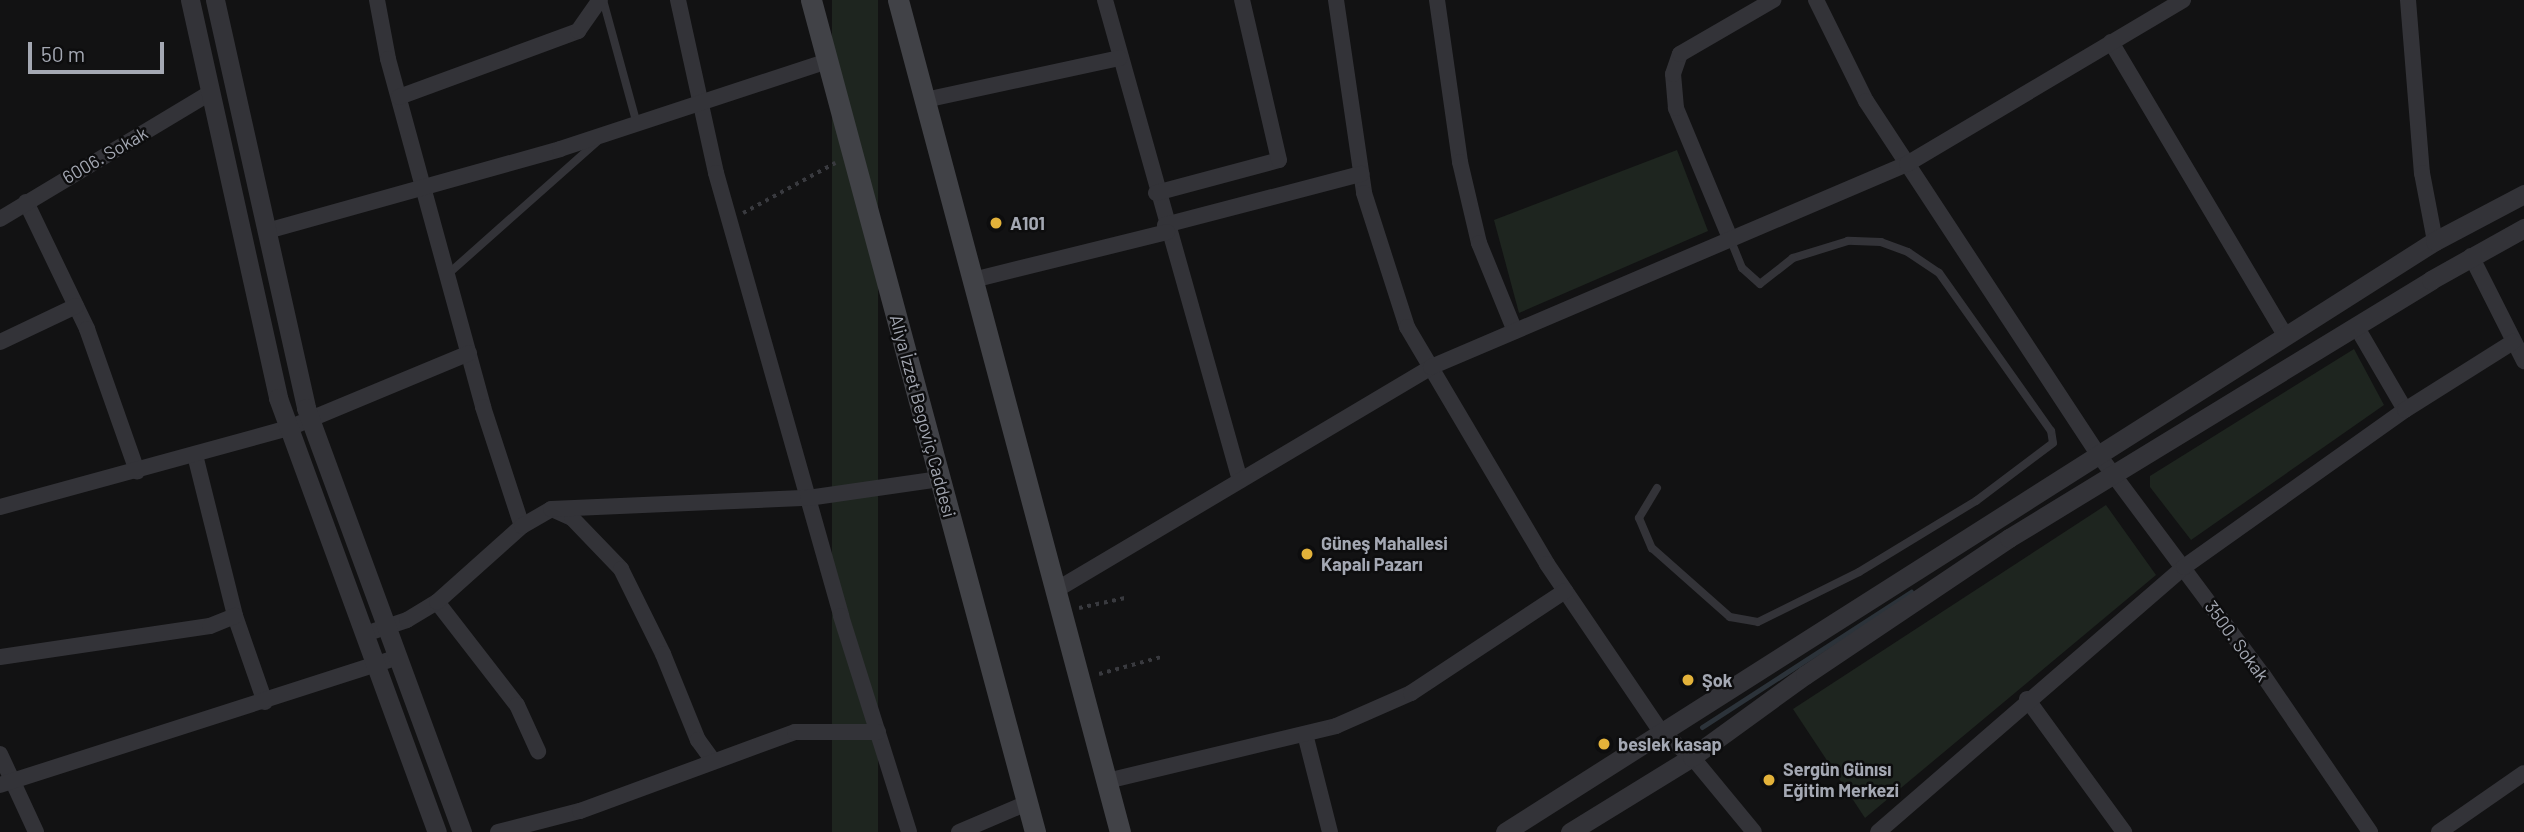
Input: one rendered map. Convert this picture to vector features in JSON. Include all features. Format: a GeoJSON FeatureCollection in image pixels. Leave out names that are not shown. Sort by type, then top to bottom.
{"type":"FeatureCollection","features":[{"type":"Feature","properties":{"kind":"main road","name":"Aliya İzzet Begoviç Caddesi"},"geometry":{"type":"LineString","coordinates":[[811,0],[1035,832]]}},
{"type":"Feature","properties":{"kind":"main road"},"geometry":{"type":"LineString","coordinates":[[898,0],[1120,832]]}},
{"type":"Feature","properties":{"kind":"street"},"geometry":{"type":"LineString","coordinates":[[190,0],[278,398],[437,832]]}},
{"type":"Feature","properties":{"kind":"street"},"geometry":{"type":"LineString","coordinates":[[215,0],[310,420],[462,832]]}},
{"type":"Feature","properties":{"kind":"street"},"geometry":{"type":"LineString","coordinates":[[377,0],[399,97],[469,353],[522,526]]}},
{"type":"Feature","properties":{"kind":"street"},"geometry":{"type":"LineString","coordinates":[[399,97],[578,31],[601,0]]}},
{"type":"Feature","properties":{"kind":"street"},"geometry":{"type":"LineString","coordinates":[[678,0],[704,102],[729,221],[808,498],[909,832]]}},
{"type":"Feature","properties":{"kind":"street"},"geometry":{"type":"LineString","coordinates":[[1105,0],[1166,229],[1240,480]]}},
{"type":"Feature","properties":{"kind":"street"},"geometry":{"type":"LineString","coordinates":[[1156,193],[1279,160],[1242,0]]}},
{"type":"Feature","properties":{"kind":"street"},"geometry":{"type":"LineString","coordinates":[[1336,0],[1361,174],[1407,327],[1565,591],[1661,732],[1692,757],[1754,832]]}},
{"type":"Feature","properties":{"kind":"street"},"geometry":{"type":"LineString","coordinates":[[1437,0],[1460,162],[1473,216],[1515,331]]}},
{"type":"Feature","properties":{"kind":"street"},"geometry":{"type":"LineString","coordinates":[[1730,238],[1676,108],[1673,74],[1680,54],[1773,0]]}},
{"type":"Feature","properties":{"kind":"street","name":"3500. Sokak"},"geometry":{"type":"LineString","coordinates":[[1816,0],[1866,101],[2098,454],[2184,567],[2370,832]]}},
{"type":"Feature","properties":{"kind":"street"},"geometry":{"type":"LineString","coordinates":[[1056,590],[1431,367],[1907,164],[2183,0]]}},
{"type":"Feature","properties":{"kind":"street"},"geometry":{"type":"LineString","coordinates":[[2408,0],[2422,173],[2435,241]]}},
{"type":"Feature","properties":{"kind":"street"},"geometry":{"type":"LineString","coordinates":[[2110,42],[2286,337]]}},
{"type":"Feature","properties":{"kind":"street"},"geometry":{"type":"LineString","coordinates":[[925,100],[1120,58]]}},
{"type":"Feature","properties":{"kind":"street"},"geometry":{"type":"LineString","coordinates":[[267,231],[637,124],[827,61]]}},
{"type":"Feature","properties":{"kind":"street","name":"6006. Sokak"},"geometry":{"type":"LineString","coordinates":[[0,219],[210,93]]}},
{"type":"Feature","properties":{"kind":"street"},"geometry":{"type":"LineString","coordinates":[[973,279],[1166,229],[1361,174]]}},
{"type":"Feature","properties":{"kind":"street"},"geometry":{"type":"LineString","coordinates":[[1505,832],[2435,241],[2524,194]]}},
{"type":"Feature","properties":{"kind":"street"},"geometry":{"type":"LineString","coordinates":[[26,202],[76,306],[136,471]]}},
{"type":"Feature","properties":{"kind":"street"},"geometry":{"type":"LineString","coordinates":[[1570,832],[1692,757],[1805,675],[2113,475],[2471,256],[2524,228]]}},
{"type":"Feature","properties":{"kind":"street"},"geometry":{"type":"LineString","coordinates":[[2471,256],[2512,342],[2524,361]]}},
{"type":"Feature","properties":{"kind":"street"},"geometry":{"type":"LineString","coordinates":[[0,342],[76,306]]}},
{"type":"Feature","properties":{"kind":"street"},"geometry":{"type":"LineString","coordinates":[[2356,326],[2405,410]]}},
{"type":"Feature","properties":{"kind":"street"},"geometry":{"type":"LineString","coordinates":[[1878,832],[2027,699],[2184,567],[2405,410],[2512,342]]}},
{"type":"Feature","properties":{"kind":"street"},"geometry":{"type":"LineString","coordinates":[[0,507],[289,428],[469,353]]}},
{"type":"Feature","properties":{"kind":"street"},"geometry":{"type":"LineString","coordinates":[[195,455],[235,616],[265,702]]}},
{"type":"Feature","properties":{"kind":"street"},"geometry":{"type":"LineString","coordinates":[[365,634],[437,602],[522,526],[551,509],[808,498],[940,479]]}},
{"type":"Feature","properties":{"kind":"street"},"geometry":{"type":"LineString","coordinates":[[551,509],[572,518],[621,569],[663,654],[698,740],[712,759]]}},
{"type":"Feature","properties":{"kind":"street"},"geometry":{"type":"LineString","coordinates":[[1107,780],[1336,726],[1411,693],[1565,591]]}},
{"type":"Feature","properties":{"kind":"street"},"geometry":{"type":"LineString","coordinates":[[437,602],[517,705],[538,751]]}},
{"type":"Feature","properties":{"kind":"street"},"geometry":{"type":"LineString","coordinates":[[0,657],[210,626],[235,616]]}},
{"type":"Feature","properties":{"kind":"street"},"geometry":{"type":"LineString","coordinates":[[7,783],[398,657]]}},
{"type":"Feature","properties":{"kind":"street"},"geometry":{"type":"LineString","coordinates":[[2027,699],[2124,832]]}},
{"type":"Feature","properties":{"kind":"street"},"geometry":{"type":"LineString","coordinates":[[498,832],[580,810],[712,759],[795,732],[878,732]]}},
{"type":"Feature","properties":{"kind":"street"},"geometry":{"type":"LineString","coordinates":[[1305,734],[1329,832]]}},
{"type":"Feature","properties":{"kind":"street"},"geometry":{"type":"LineString","coordinates":[[0,754],[7,783],[36,832]]}},
{"type":"Feature","properties":{"kind":"street"},"geometry":{"type":"LineString","coordinates":[[2439,832],[2524,774]]}},
{"type":"Feature","properties":{"kind":"street"},"geometry":{"type":"LineString","coordinates":[[959,832],[1027,803]]}},
{"type":"Feature","properties":{"kind":"lane"},"geometry":{"type":"LineString","coordinates":[[601,0],[637,124]]}},
{"type":"Feature","properties":{"kind":"lane"},"geometry":{"type":"LineString","coordinates":[[449,274],[607,133]]}},
{"type":"Feature","properties":{"kind":"lane"},"geometry":{"type":"LineString","coordinates":[[1657,488],[1639,518],[1652,548],[1730,617],[1758,622],[1859,572],[1976,501],[2053,443],[2051,431],[1939,273],[1908,252],[1881,242],[1848,241],[1793,258],[1760,285],[1742,268],[1730,238]]}},
{"type":"Feature","properties":{"kind":"path"},"geometry":{"type":"LineString","coordinates":[[729,221],[852,154]]}},
{"type":"Feature","properties":{"kind":"path"},"geometry":{"type":"LineString","coordinates":[[1078,609],[1125,598]]}},
{"type":"Feature","properties":{"kind":"path"},"geometry":{"type":"LineString","coordinates":[[1097,675],[1161,657]]}},
{"type":"Feature","properties":{"kind":"shaded area"},"geometry":{"type":"Polygon","coordinates":[[[832,0],[878,0],[878,832],[832,832],[832,0]]]}},
{"type":"Feature","properties":{"kind":"shaded area"},"geometry":{"type":"Polygon","coordinates":[[[1677,150],[1708,231],[1519,313],[1494,220],[1677,150]]]}},
{"type":"Feature","properties":{"kind":"shaded area"},"geometry":{"type":"Polygon","coordinates":[[[2354,349],[2384,405],[2191,540],[2150,487],[2150,476],[2354,349]]]}},
{"type":"Feature","properties":{"kind":"shaded area"},"geometry":{"type":"Polygon","coordinates":[[[2106,505],[2156,575],[1865,818],[1793,709],[2106,505]]]}},
{"type":"Feature","properties":{"kind":"waterway"},"geometry":{"type":"LineString","coordinates":[[1702,727],[1911,592]]}},
{"type":"Feature","properties":{"kind":"place","name":"A101"},"geometry":{"type":"Point","coordinates":[996,223]}},
{"type":"Feature","properties":{"kind":"place","name":"Güneş Mahallesi Kapalı Pazarı"},"geometry":{"type":"Point","coordinates":[1307,554]}},
{"type":"Feature","properties":{"kind":"place","name":"Şok"},"geometry":{"type":"Point","coordinates":[1688,680]}},
{"type":"Feature","properties":{"kind":"place","name":"beslek kasap"},"geometry":{"type":"Point","coordinates":[1604,744]}},
{"type":"Feature","properties":{"kind":"place","name":"Sergün Günısı Eğitim Merkezi"},"geometry":{"type":"Point","coordinates":[1769,780]}}]}
